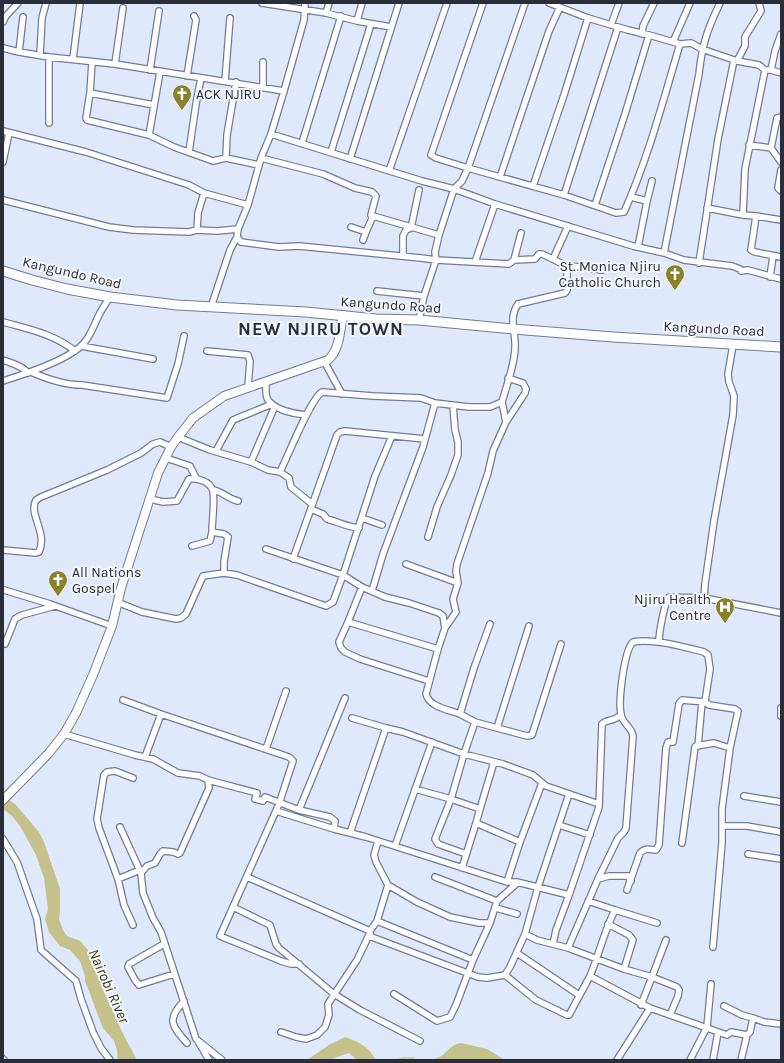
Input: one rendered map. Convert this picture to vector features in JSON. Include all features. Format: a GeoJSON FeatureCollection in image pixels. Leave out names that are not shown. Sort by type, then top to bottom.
{"type":"FeatureCollection","features":[{"type":"Feature","properties":{"kind":"highway","name":"Kangundo Road"},"geometry":{"type":"LineString","coordinates":[[3,271],[67,289],[110,297],[177,305],[257,308],[376,319],[419,320],[513,329],[781,346]]}},
{"type":"Feature","properties":{"kind":"main road"},"geometry":{"type":"LineString","coordinates":[[6,797],[44,759],[64,734],[79,708],[112,626],[117,602],[158,473],[171,447],[193,418],[224,396],[324,362],[331,358],[337,347],[343,315]]}},
{"type":"Feature","properties":{"kind":"street"},"geometry":{"type":"LineString","coordinates":[[3,22],[6,16],[18,3]]}},
{"type":"Feature","properties":{"kind":"street"},"geometry":{"type":"LineString","coordinates":[[40,55],[42,18],[46,3]]}},
{"type":"Feature","properties":{"kind":"street"},"geometry":{"type":"LineString","coordinates":[[73,59],[80,3]]}},
{"type":"Feature","properties":{"kind":"street"},"geometry":{"type":"LineString","coordinates":[[262,3],[285,4],[304,10],[326,13],[357,21],[391,27]]}},
{"type":"Feature","properties":{"kind":"street"},"geometry":{"type":"LineString","coordinates":[[211,307],[230,250],[237,237],[238,229],[248,205],[261,158],[271,134],[304,20],[305,3]]}},
{"type":"Feature","properties":{"kind":"street"},"geometry":{"type":"LineString","coordinates":[[326,13],[329,3]]}},
{"type":"Feature","properties":{"kind":"street"},"geometry":{"type":"LineString","coordinates":[[357,21],[362,3]]}},
{"type":"Feature","properties":{"kind":"street"},"geometry":{"type":"LineString","coordinates":[[350,159],[399,3]]}},
{"type":"Feature","properties":{"kind":"street"},"geometry":{"type":"LineString","coordinates":[[389,171],[447,3]]}},
{"type":"Feature","properties":{"kind":"street"},"geometry":{"type":"LineString","coordinates":[[483,3],[431,153],[433,156],[468,168],[564,195],[620,214],[624,212],[631,197],[680,44]]}},
{"type":"Feature","properties":{"kind":"street"},"geometry":{"type":"LineString","coordinates":[[419,320],[424,296],[436,260],[435,252],[439,235],[454,190],[462,181],[468,168],[525,3]]}},
{"type":"Feature","properties":{"kind":"street"},"geometry":{"type":"LineString","coordinates":[[549,3],[618,28],[680,44],[690,43],[735,61],[759,65],[768,70],[781,73]]}},
{"type":"Feature","properties":{"kind":"street"},"geometry":{"type":"LineString","coordinates":[[611,25],[619,3]]}},
{"type":"Feature","properties":{"kind":"street"},"geometry":{"type":"LineString","coordinates":[[642,34],[643,26],[654,3]]}},
{"type":"Feature","properties":{"kind":"street"},"geometry":{"type":"LineString","coordinates":[[673,42],[690,3]]}},
{"type":"Feature","properties":{"kind":"street"},"geometry":{"type":"LineString","coordinates":[[664,253],[699,74],[702,49],[709,26],[720,3]]}},
{"type":"Feature","properties":{"kind":"street"},"geometry":{"type":"LineString","coordinates":[[700,263],[718,139],[735,61],[745,46],[745,37],[761,11],[759,3]]}},
{"type":"Feature","properties":{"kind":"street"},"geometry":{"type":"LineString","coordinates":[[500,177],[549,31],[560,7]]}},
{"type":"Feature","properties":{"kind":"street"},"geometry":{"type":"LineString","coordinates":[[115,64],[123,8]]}},
{"type":"Feature","properties":{"kind":"street"},"geometry":{"type":"LineString","coordinates":[[150,70],[159,11]]}},
{"type":"Feature","properties":{"kind":"street"},"geometry":{"type":"LineString","coordinates":[[187,76],[196,20],[194,16]]}},
{"type":"Feature","properties":{"kind":"street"},"geometry":{"type":"LineString","coordinates":[[302,143],[341,16]]}},
{"type":"Feature","properties":{"kind":"street"},"geometry":{"type":"LineString","coordinates":[[19,52],[23,17]]}},
{"type":"Feature","properties":{"kind":"street"},"geometry":{"type":"LineString","coordinates":[[226,81],[230,18]]}},
{"type":"Feature","properties":{"kind":"street"},"geometry":{"type":"LineString","coordinates":[[533,186],[588,18]]}},
{"type":"Feature","properties":{"kind":"street"},"geometry":{"type":"LineString","coordinates":[[331,152],[371,24]]}},
{"type":"Feature","properties":{"kind":"street"},"geometry":{"type":"LineString","coordinates":[[564,195],[618,28]]}},
{"type":"Feature","properties":{"kind":"street"},"geometry":{"type":"LineString","coordinates":[[743,215],[745,169],[749,145],[768,70],[781,34]]}},
{"type":"Feature","properties":{"kind":"street"},"geometry":{"type":"LineString","coordinates":[[594,205],[625,114],[649,35]]}},
{"type":"Feature","properties":{"kind":"street"},"geometry":{"type":"LineString","coordinates":[[3,48],[49,57],[115,64],[284,90]]}},
{"type":"Feature","properties":{"kind":"street"},"geometry":{"type":"LineString","coordinates":[[49,57],[49,123]]}},
{"type":"Feature","properties":{"kind":"street"},"geometry":{"type":"LineString","coordinates":[[92,62],[87,120],[149,135],[174,147],[213,161],[226,158],[259,165]]}},
{"type":"Feature","properties":{"kind":"street"},"geometry":{"type":"LineString","coordinates":[[263,87],[264,62]]}},
{"type":"Feature","properties":{"kind":"street"},"geometry":{"type":"LineString","coordinates":[[149,135],[160,72]]}},
{"type":"Feature","properties":{"kind":"street"},"geometry":{"type":"LineString","coordinates":[[188,152],[201,78]]}},
{"type":"Feature","properties":{"kind":"street"},"geometry":{"type":"LineString","coordinates":[[226,158],[227,135],[236,82]]}},
{"type":"Feature","properties":{"kind":"street"},"geometry":{"type":"LineString","coordinates":[[90,93],[154,106]]}},
{"type":"Feature","properties":{"kind":"street"},"geometry":{"type":"LineString","coordinates":[[771,148],[777,118],[781,117]]}},
{"type":"Feature","properties":{"kind":"street"},"geometry":{"type":"LineString","coordinates":[[3,131],[86,152],[189,185],[204,193],[248,205]]}},
{"type":"Feature","properties":{"kind":"street"},"geometry":{"type":"LineString","coordinates":[[3,162],[9,133]]}},
{"type":"Feature","properties":{"kind":"street"},"geometry":{"type":"LineString","coordinates":[[271,134],[638,247],[664,253],[684,260],[732,266],[740,269],[741,271],[748,270],[781,279]]}},
{"type":"Feature","properties":{"kind":"street"},"geometry":{"type":"LineString","coordinates":[[749,145],[771,148],[781,162]]}},
{"type":"Feature","properties":{"kind":"street"},"geometry":{"type":"LineString","coordinates":[[261,158],[323,174],[355,188],[372,192],[376,196],[373,216],[363,240]]}},
{"type":"Feature","properties":{"kind":"street"},"geometry":{"type":"LineString","coordinates":[[781,170],[778,188],[781,190]]}},
{"type":"Feature","properties":{"kind":"street"},"geometry":{"type":"LineString","coordinates":[[638,247],[652,181]]}},
{"type":"Feature","properties":{"kind":"street"},"geometry":{"type":"LineString","coordinates":[[411,228],[419,190]]}},
{"type":"Feature","properties":{"kind":"street"},"geometry":{"type":"LineString","coordinates":[[197,230],[198,213],[204,193]]}},
{"type":"Feature","properties":{"kind":"street"},"geometry":{"type":"LineString","coordinates":[[631,197],[647,201]]}},
{"type":"Feature","properties":{"kind":"street"},"geometry":{"type":"LineString","coordinates":[[3,200],[109,227],[133,230],[188,232],[197,230],[218,232],[238,229]]}},
{"type":"Feature","properties":{"kind":"street"},"geometry":{"type":"LineString","coordinates":[[475,262],[495,204]]}},
{"type":"Feature","properties":{"kind":"street"},"geometry":{"type":"LineString","coordinates":[[707,208],[781,220]]}},
{"type":"Feature","properties":{"kind":"street"},"geometry":{"type":"LineString","coordinates":[[373,216],[439,235]]}},
{"type":"Feature","properties":{"kind":"street"},"geometry":{"type":"LineString","coordinates":[[756,216],[751,250],[781,257]]}},
{"type":"Feature","properties":{"kind":"street"},"geometry":{"type":"LineString","coordinates":[[553,258],[568,226]]}},
{"type":"Feature","properties":{"kind":"street"},"geometry":{"type":"LineString","coordinates":[[351,227],[366,232]]}},
{"type":"Feature","properties":{"kind":"street"},"geometry":{"type":"LineString","coordinates":[[403,256],[404,234],[406,230],[411,228]]}},
{"type":"Feature","properties":{"kind":"street"},"geometry":{"type":"LineString","coordinates":[[514,260],[521,233]]}},
{"type":"Feature","properties":{"kind":"street"},"geometry":{"type":"LineString","coordinates":[[237,237],[241,242],[274,247],[299,246],[436,260],[509,264],[514,260],[535,259],[539,254],[542,254],[568,266],[602,270]]}},
{"type":"Feature","properties":{"kind":"street"},"geometry":{"type":"LineString","coordinates":[[770,277],[773,256]]}},
{"type":"Feature","properties":{"kind":"street"},"geometry":{"type":"LineString","coordinates":[[506,422],[502,402],[515,358],[513,311],[518,304],[561,294],[567,290],[568,266]]}},
{"type":"Feature","properties":{"kind":"street"},"geometry":{"type":"LineString","coordinates":[[377,291],[424,296]]}},
{"type":"Feature","properties":{"kind":"street"},"geometry":{"type":"LineString","coordinates":[[3,381],[29,372],[75,351],[81,346],[93,330],[99,315],[110,297]]}},
{"type":"Feature","properties":{"kind":"street"},"geometry":{"type":"LineString","coordinates":[[3,322],[46,334],[64,342],[75,351]]}},
{"type":"Feature","properties":{"kind":"street"},"geometry":{"type":"LineString","coordinates":[[3,360],[29,372],[72,385],[167,398],[178,364],[184,336]]}},
{"type":"Feature","properties":{"kind":"street"},"geometry":{"type":"LineString","coordinates":[[704,598],[714,521],[733,415],[734,396],[728,374],[733,344]]}},
{"type":"Feature","properties":{"kind":"street"},"geometry":{"type":"LineString","coordinates":[[81,346],[153,359]]}},
{"type":"Feature","properties":{"kind":"street"},"geometry":{"type":"LineString","coordinates":[[207,351],[248,355],[250,361],[248,387]]}},
{"type":"Feature","properties":{"kind":"street"},"geometry":{"type":"LineString","coordinates":[[324,362],[342,394]]}},
{"type":"Feature","properties":{"kind":"street"},"geometry":{"type":"LineString","coordinates":[[508,378],[522,383],[526,389],[525,393],[506,422],[493,451],[488,473],[457,564],[456,571],[458,583],[454,599],[456,612],[445,628],[426,694],[430,701],[434,704],[460,714],[475,722],[527,736],[532,735],[560,644]]}},
{"type":"Feature","properties":{"kind":"street"},"geometry":{"type":"LineString","coordinates":[[266,381],[268,399],[273,405],[298,414],[306,415]]}},
{"type":"Feature","properties":{"kind":"street"},"geometry":{"type":"LineString","coordinates":[[280,472],[306,415],[320,393],[421,398],[436,403],[485,407],[502,402]]}},
{"type":"Feature","properties":{"kind":"street"},"geometry":{"type":"LineString","coordinates":[[372,591],[383,554],[425,439],[436,403]]}},
{"type":"Feature","properties":{"kind":"street"},"geometry":{"type":"LineString","coordinates":[[216,451],[233,420],[273,405]]}},
{"type":"Feature","properties":{"kind":"street"},"geometry":{"type":"LineString","coordinates":[[251,462],[273,405]]}},
{"type":"Feature","properties":{"kind":"street"},"geometry":{"type":"LineString","coordinates":[[428,537],[437,507],[451,476],[458,455],[458,442],[455,430],[453,405]]}},
{"type":"Feature","properties":{"kind":"street"},"geometry":{"type":"LineString","coordinates":[[293,560],[337,435],[340,432],[345,431],[425,439]]}},
{"type":"Feature","properties":{"kind":"street"},"geometry":{"type":"LineString","coordinates":[[117,602],[133,610],[149,614],[176,619],[181,618],[186,614],[203,576],[224,573],[237,575],[326,606],[333,602],[359,528],[375,476],[392,436]]}},
{"type":"Feature","properties":{"kind":"street"},"geometry":{"type":"LineString","coordinates":[[178,437],[198,446],[251,462],[268,470],[280,472],[289,478],[291,487],[311,507],[323,514],[328,519],[348,527],[359,528]]}},
{"type":"Feature","properties":{"kind":"street"},"geometry":{"type":"LineString","coordinates":[[3,550],[39,552],[42,538],[34,508],[36,500],[107,470],[140,453],[153,444],[160,442],[171,447]]}},
{"type":"Feature","properties":{"kind":"street"},"geometry":{"type":"LineString","coordinates":[[166,458],[190,466],[196,478]]}},
{"type":"Feature","properties":{"kind":"street"},"geometry":{"type":"LineString","coordinates":[[150,499],[163,502],[177,501],[190,479],[196,478],[208,484],[213,490],[238,501]]}},
{"type":"Feature","properties":{"kind":"street"},"geometry":{"type":"LineString","coordinates":[[192,546],[210,541],[212,532],[213,490]]}},
{"type":"Feature","properties":{"kind":"street"},"geometry":{"type":"LineString","coordinates":[[362,518],[382,524]]}},
{"type":"Feature","properties":{"kind":"street"},"geometry":{"type":"LineString","coordinates":[[212,532],[224,534],[228,537],[224,562],[224,573]]}},
{"type":"Feature","properties":{"kind":"street"},"geometry":{"type":"LineString","coordinates":[[266,549],[293,560],[343,575],[362,587],[385,597],[439,613],[445,620],[445,628]]}},
{"type":"Feature","properties":{"kind":"street"},"geometry":{"type":"LineString","coordinates":[[406,564],[458,583]]}},
{"type":"Feature","properties":{"kind":"street"},"geometry":{"type":"LineString","coordinates":[[362,587],[339,642],[341,648],[345,652],[360,659],[429,681]]}},
{"type":"Feature","properties":{"kind":"street"},"geometry":{"type":"LineString","coordinates":[[4,590],[56,606],[112,626]]}},
{"type":"Feature","properties":{"kind":"street"},"geometry":{"type":"LineString","coordinates":[[659,642],[660,627],[666,602],[671,596],[704,598],[781,613]]}},
{"type":"Feature","properties":{"kind":"street"},"geometry":{"type":"LineString","coordinates":[[5,644],[15,620],[18,617],[56,606]]}},
{"type":"Feature","properties":{"kind":"street"},"geometry":{"type":"LineString","coordinates":[[348,622],[438,649]]}},
{"type":"Feature","properties":{"kind":"street"},"geometry":{"type":"LineString","coordinates":[[460,714],[474,668],[490,624]]}},
{"type":"Feature","properties":{"kind":"street"},"geometry":{"type":"LineString","coordinates":[[497,728],[529,626]]}},
{"type":"Feature","properties":{"kind":"street"},"geometry":{"type":"LineString","coordinates":[[568,948],[598,879],[618,838],[626,828],[633,736],[631,730],[624,722],[621,715],[619,698],[630,645],[632,642],[659,642],[704,652],[708,655],[710,669],[703,702],[698,746]]}},
{"type":"Feature","properties":{"kind":"street"},"geometry":{"type":"LineString","coordinates":[[266,749],[286,691]]}},
{"type":"Feature","properties":{"kind":"street"},"geometry":{"type":"LineString","coordinates":[[299,810],[344,698]]}},
{"type":"Feature","properties":{"kind":"street"},"geometry":{"type":"LineString","coordinates":[[123,700],[289,757],[293,761],[279,804],[220,936],[281,962],[299,964]]}},
{"type":"Feature","properties":{"kind":"street"},"geometry":{"type":"LineString","coordinates":[[628,890],[640,853],[644,849],[656,850],[659,845],[666,748],[668,742],[673,742],[678,704],[682,700],[703,702],[709,705],[735,709],[738,711],[730,748],[722,809],[721,852],[713,947]]}},
{"type":"Feature","properties":{"kind":"street"},"geometry":{"type":"LineString","coordinates":[[781,708],[781,716]]}},
{"type":"Feature","properties":{"kind":"street"},"geometry":{"type":"LineString","coordinates":[[145,757],[161,714]]}},
{"type":"Feature","properties":{"kind":"street"},"geometry":{"type":"LineString","coordinates":[[553,944],[556,930],[590,835],[599,804],[602,724],[604,722],[616,720],[621,715]]}},
{"type":"Feature","properties":{"kind":"street"},"geometry":{"type":"LineString","coordinates":[[352,718],[403,732],[464,754],[533,775],[546,786],[599,804]]}},
{"type":"Feature","properties":{"kind":"street"},"geometry":{"type":"LineString","coordinates":[[466,854],[438,844],[435,839],[451,799],[475,722]]}},
{"type":"Feature","properties":{"kind":"street"},"geometry":{"type":"LineString","coordinates":[[350,833],[386,728]]}},
{"type":"Feature","properties":{"kind":"street"},"geometry":{"type":"LineString","coordinates":[[64,734],[153,759],[178,773],[200,776],[208,780],[257,793],[255,799],[263,801],[265,797],[279,804],[330,818],[335,821],[334,829]]}},
{"type":"Feature","properties":{"kind":"street"},"geometry":{"type":"LineString","coordinates":[[395,846],[432,742]]}},
{"type":"Feature","properties":{"kind":"street"},"geometry":{"type":"LineString","coordinates":[[682,844],[694,750],[696,746],[714,743],[730,748]]}},
{"type":"Feature","properties":{"kind":"street"},"geometry":{"type":"LineString","coordinates":[[462,868],[494,762]]}},
{"type":"Feature","properties":{"kind":"street"},"geometry":{"type":"LineString","coordinates":[[133,778],[115,771],[107,772],[104,775],[97,819],[118,879],[124,905],[133,925]]}},
{"type":"Feature","properties":{"kind":"street"},"geometry":{"type":"LineString","coordinates":[[118,879],[140,872],[147,866],[155,863],[163,851],[178,854],[180,853],[209,788],[208,780]]}},
{"type":"Feature","properties":{"kind":"street"},"geometry":{"type":"LineString","coordinates":[[507,882],[542,783]]}},
{"type":"Feature","properties":{"kind":"street"},"geometry":{"type":"LineString","coordinates":[[415,790],[451,799],[480,810]]}},
{"type":"Feature","properties":{"kind":"street"},"geometry":{"type":"LineString","coordinates":[[505,975],[526,934],[538,887],[569,794]]}},
{"type":"Feature","properties":{"kind":"street"},"geometry":{"type":"LineString","coordinates":[[744,796],[781,802]]}},
{"type":"Feature","properties":{"kind":"street"},"geometry":{"type":"LineString","coordinates":[[276,811],[395,846],[507,882],[517,882],[569,895]]}},
{"type":"Feature","properties":{"kind":"street"},"geometry":{"type":"LineString","coordinates":[[476,823],[520,842]]}},
{"type":"Feature","properties":{"kind":"street"},"geometry":{"type":"LineString","coordinates":[[559,825],[590,835]]}},
{"type":"Feature","properties":{"kind":"street"},"geometry":{"type":"LineString","coordinates":[[722,826],[747,826],[781,832]]}},
{"type":"Feature","properties":{"kind":"street"},"geometry":{"type":"LineString","coordinates":[[120,827],[140,872],[143,893],[153,918],[161,932],[196,1039],[209,1060]]}},
{"type":"Feature","properties":{"kind":"street"},"geometry":{"type":"LineString","coordinates":[[3,838],[17,862],[38,919],[41,950],[76,981],[93,1032],[101,1048],[110,1060]]}},
{"type":"Feature","properties":{"kind":"street"},"geometry":{"type":"LineString","coordinates":[[378,841],[374,855],[388,885],[417,902],[450,917],[479,923],[490,923]]}},
{"type":"Feature","properties":{"kind":"street"},"geometry":{"type":"LineString","coordinates":[[748,854],[781,859]]}},
{"type":"Feature","properties":{"kind":"street"},"geometry":{"type":"LineString","coordinates":[[598,879],[609,876],[628,876],[631,881]]}},
{"type":"Feature","properties":{"kind":"street"},"geometry":{"type":"LineString","coordinates":[[247,877],[370,933],[468,974],[487,978],[505,975],[536,1000],[567,1015],[569,1015],[590,976],[608,924],[615,910]]}},
{"type":"Feature","properties":{"kind":"street"},"geometry":{"type":"LineString","coordinates":[[435,877],[497,901]]}},
{"type":"Feature","properties":{"kind":"street"},"geometry":{"type":"LineString","coordinates":[[394,994],[437,1021],[450,1017],[490,923],[497,901],[517,882]]}},
{"type":"Feature","properties":{"kind":"street"},"geometry":{"type":"LineString","coordinates":[[281,1032],[296,1038],[306,1039],[317,1034],[325,1027],[329,1015],[328,1004],[357,960],[377,921],[388,885]]}},
{"type":"Feature","properties":{"kind":"street"},"geometry":{"type":"LineString","coordinates":[[588,901],[657,923]]}},
{"type":"Feature","properties":{"kind":"street"},"geometry":{"type":"LineString","coordinates":[[233,907],[270,925],[276,944],[279,948],[334,994],[360,1010],[420,1041]]}},
{"type":"Feature","properties":{"kind":"street"},"geometry":{"type":"LineString","coordinates":[[496,908],[517,914]]}},
{"type":"Feature","properties":{"kind":"street"},"geometry":{"type":"LineString","coordinates":[[377,921],[473,960]]}},
{"type":"Feature","properties":{"kind":"street"},"geometry":{"type":"LineString","coordinates":[[608,924],[629,935],[633,940],[624,969]]}},
{"type":"Feature","properties":{"kind":"street"},"geometry":{"type":"LineString","coordinates":[[526,934],[536,940],[568,948],[677,987],[679,990],[678,996],[670,1015]]}},
{"type":"Feature","properties":{"kind":"street"},"geometry":{"type":"LineString","coordinates":[[642,1005],[666,940]]}},
{"type":"Feature","properties":{"kind":"street"},"geometry":{"type":"LineString","coordinates":[[164,944],[129,964],[128,967],[139,985],[174,974]]}},
{"type":"Feature","properties":{"kind":"street"},"geometry":{"type":"LineString","coordinates":[[517,953],[579,995]]}},
{"type":"Feature","properties":{"kind":"street"},"geometry":{"type":"LineString","coordinates":[[590,976],[642,1005],[727,1035],[731,1032],[747,1035]]}},
{"type":"Feature","properties":{"kind":"street"},"geometry":{"type":"LineString","coordinates":[[690,1060],[706,1027],[711,984]]}},
{"type":"Feature","properties":{"kind":"street"},"geometry":{"type":"LineString","coordinates":[[184,1001],[176,1009],[172,1017],[177,1031],[187,1043]]}},
{"type":"Feature","properties":{"kind":"street"},"geometry":{"type":"LineString","coordinates":[[724,1006],[742,1015],[764,1022],[781,1024]]}},
{"type":"Feature","properties":{"kind":"street"},"geometry":{"type":"LineString","coordinates":[[617,1060],[650,1008]]}},
{"type":"Feature","properties":{"kind":"street"},"geometry":{"type":"LineString","coordinates":[[741,1060],[753,1018]]}},
{"type":"Feature","properties":{"kind":"street"},"geometry":{"type":"LineString","coordinates":[[713,1060],[718,1032]]}},
{"type":"Feature","properties":{"kind":"street"},"geometry":{"type":"LineString","coordinates":[[196,1039],[222,1060]]}},
{"type":"Feature","properties":{"kind":"shaded area"},"geometry":{"type":"Polygon","coordinates":[[[3,796],[15,804],[39,832],[44,842],[60,889],[59,919],[63,930],[67,936],[80,941],[88,950],[103,990],[122,1032],[137,1060],[118,1060],[114,1041],[103,1028],[85,981],[85,976],[80,961],[70,950],[60,946],[49,932],[45,919],[48,909],[44,878],[36,855],[20,826],[11,815],[3,809],[3,796]]]}},
{"type":"Feature","properties":{"kind":"shaded area"},"geometry":{"type":"Polygon","coordinates":[[[345,1037],[363,1045],[370,1051],[376,1060],[357,1060],[349,1053],[329,1060],[307,1060],[329,1045],[345,1037]]]}},
{"type":"Feature","properties":{"kind":"shaded area"},"geometry":{"type":"Polygon","coordinates":[[[461,1043],[487,1049],[505,1060],[431,1060],[442,1056],[453,1046],[461,1043]]]}},
{"type":"Feature","properties":{"kind":"waterway"},"geometry":{"type":"LineString","coordinates":[[396,1060],[414,1058]]}},
{"type":"Feature","properties":{"kind":"place","name":"ACK NJIRU"},"geometry":{"type":"Point","coordinates":[182,111]}},
{"type":"Feature","properties":{"kind":"place","name":"St. Monica Njiru Catholic Church"},"geometry":{"type":"Point","coordinates":[675,291]}},
{"type":"Feature","properties":{"kind":"place","name":"All Nations Gospel"},"geometry":{"type":"Point","coordinates":[58,597]}},
{"type":"Feature","properties":{"kind":"place","name":"Njiru Health Centre"},"geometry":{"type":"Point","coordinates":[725,624]}},
{"type":"Feature","properties":{"kind":"district","name":"NEW NJIRU TOWN"},"geometry":{"type":"Point","coordinates":[321,329]}},
{"type":"Feature","properties":{"kind":"water label","name":"Nairobi River"},"geometry":{"type":"Point","coordinates":[109,986]}}]}
